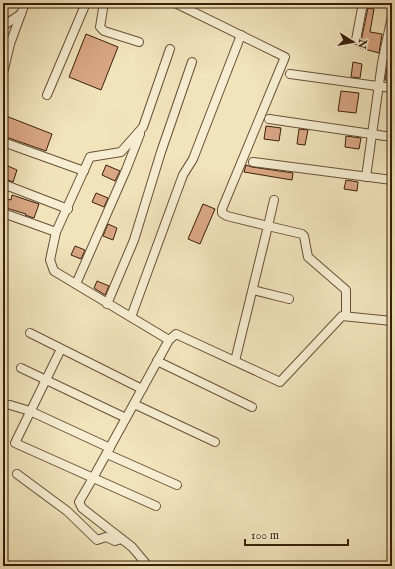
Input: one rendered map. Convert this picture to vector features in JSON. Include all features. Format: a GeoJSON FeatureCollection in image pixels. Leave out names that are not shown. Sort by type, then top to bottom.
{"type":"FeatureCollection","features":[{"type":"Feature","properties":{"kind":"street"},"geometry":{"type":"LineString","coordinates":[[3,73],[10,44],[25,3]]}},
{"type":"Feature","properties":{"kind":"street"},"geometry":{"type":"LineString","coordinates":[[47,95],[86,3]]}},
{"type":"Feature","properties":{"kind":"street"},"geometry":{"type":"LineString","coordinates":[[104,3],[100,27],[104,31],[139,42]]}},
{"type":"Feature","properties":{"kind":"street"},"geometry":{"type":"LineString","coordinates":[[175,3],[285,57],[222,209],[222,213],[226,216],[302,234],[304,236],[308,257],[346,290],[346,315]]}},
{"type":"Feature","properties":{"kind":"street"},"geometry":{"type":"LineString","coordinates":[[356,40],[363,3]]}},
{"type":"Feature","properties":{"kind":"street"},"geometry":{"type":"LineString","coordinates":[[3,26],[21,14]]}},
{"type":"Feature","properties":{"kind":"street"},"geometry":{"type":"LineString","coordinates":[[366,177],[383,59],[392,16]]}},
{"type":"Feature","properties":{"kind":"street"},"geometry":{"type":"LineString","coordinates":[[131,317],[183,175],[193,159],[241,35]]}},
{"type":"Feature","properties":{"kind":"street"},"geometry":{"type":"LineString","coordinates":[[76,284],[126,170],[170,49]]}},
{"type":"Feature","properties":{"kind":"street"},"geometry":{"type":"LineString","coordinates":[[107,304],[134,240],[161,152],[192,62]]}},
{"type":"Feature","properties":{"kind":"street"},"geometry":{"type":"LineString","coordinates":[[290,74],[392,88]]}},
{"type":"Feature","properties":{"kind":"street"},"geometry":{"type":"LineString","coordinates":[[269,118],[392,137]]}},
{"type":"Feature","properties":{"kind":"street"},"geometry":{"type":"LineString","coordinates":[[142,127],[121,152],[90,157],[68,209],[56,232],[50,260],[54,272],[169,340]]}},
{"type":"Feature","properties":{"kind":"street"},"geometry":{"type":"LineString","coordinates":[[3,142],[84,171]]}},
{"type":"Feature","properties":{"kind":"street"},"geometry":{"type":"LineString","coordinates":[[253,162],[392,180]]}},
{"type":"Feature","properties":{"kind":"street"},"geometry":{"type":"LineString","coordinates":[[3,184],[68,209]]}},
{"type":"Feature","properties":{"kind":"street"},"geometry":{"type":"LineString","coordinates":[[235,361],[274,200]]}},
{"type":"Feature","properties":{"kind":"street"},"geometry":{"type":"LineString","coordinates":[[3,213],[56,232]]}},
{"type":"Feature","properties":{"kind":"street"},"geometry":{"type":"LineString","coordinates":[[253,290],[289,299]]}},
{"type":"Feature","properties":{"kind":"street"},"geometry":{"type":"LineString","coordinates":[[148,566],[136,551],[78,502],[93,478],[169,340],[176,334],[277,382],[282,381],[339,319],[346,315],[392,320]]}},
{"type":"Feature","properties":{"kind":"street"},"geometry":{"type":"LineString","coordinates":[[30,334],[142,389]]}},
{"type":"Feature","properties":{"kind":"street"},"geometry":{"type":"LineString","coordinates":[[61,349],[15,443],[156,506]]}},
{"type":"Feature","properties":{"kind":"street"},"geometry":{"type":"LineString","coordinates":[[157,361],[252,407]]}},
{"type":"Feature","properties":{"kind":"street"},"geometry":{"type":"LineString","coordinates":[[21,368],[126,418]]}},
{"type":"Feature","properties":{"kind":"street"},"geometry":{"type":"LineString","coordinates":[[134,404],[215,442]]}},
{"type":"Feature","properties":{"kind":"street"},"geometry":{"type":"LineString","coordinates":[[10,405],[30,412],[177,485]]}},
{"type":"Feature","properties":{"kind":"street"},"geometry":{"type":"LineString","coordinates":[[17,474],[67,511],[97,540],[106,537],[115,541],[121,538]]}},
{"type":"Feature","properties":{"kind":"building"},"geometry":{"type":"Polygon","coordinates":[[[368,8],[374,9],[370,32],[382,34],[379,53],[357,47],[361,41],[368,8]]]}},
{"type":"Feature","properties":{"kind":"building"},"geometry":{"type":"Polygon","coordinates":[[[86,34],[118,47],[101,90],[69,77],[86,34]]]}},
{"type":"Feature","properties":{"kind":"building"},"geometry":{"type":"Polygon","coordinates":[[[392,42],[392,81],[385,80],[392,42]]]}},
{"type":"Feature","properties":{"kind":"building"},"geometry":{"type":"Polygon","coordinates":[[[353,62],[362,64],[360,78],[351,77],[353,62]]]}},
{"type":"Feature","properties":{"kind":"building"},"geometry":{"type":"Polygon","coordinates":[[[341,91],[359,93],[356,113],[338,111],[341,91]]]}},
{"type":"Feature","properties":{"kind":"building"},"geometry":{"type":"Polygon","coordinates":[[[6,116],[52,134],[46,151],[3,136],[3,125],[6,116]]]}},
{"type":"Feature","properties":{"kind":"building"},"geometry":{"type":"Polygon","coordinates":[[[266,126],[281,128],[279,141],[264,139],[266,126]]]}},
{"type":"Feature","properties":{"kind":"building"},"geometry":{"type":"Polygon","coordinates":[[[299,129],[308,130],[305,145],[297,144],[299,129]]]}},
{"type":"Feature","properties":{"kind":"building"},"geometry":{"type":"Polygon","coordinates":[[[346,136],[361,138],[359,149],[345,147],[346,136]]]}},
{"type":"Feature","properties":{"kind":"building"},"geometry":{"type":"Polygon","coordinates":[[[106,165],[120,171],[115,181],[102,175],[106,165]]]}},
{"type":"Feature","properties":{"kind":"building"},"geometry":{"type":"Polygon","coordinates":[[[246,165],[293,173],[292,180],[244,172],[246,165]]]}},
{"type":"Feature","properties":{"kind":"building"},"geometry":{"type":"Polygon","coordinates":[[[8,166],[17,170],[13,182],[3,178],[8,166]]]}},
{"type":"Feature","properties":{"kind":"building"},"geometry":{"type":"Polygon","coordinates":[[[346,180],[358,182],[357,191],[344,189],[346,180]]]}},
{"type":"Feature","properties":{"kind":"building"},"geometry":{"type":"Polygon","coordinates":[[[96,193],[108,198],[104,207],[92,202],[96,193]]]}},
{"type":"Feature","properties":{"kind":"building"},"geometry":{"type":"Polygon","coordinates":[[[12,195],[39,204],[34,218],[3,207],[3,198],[11,200],[12,195]]]}},
{"type":"Feature","properties":{"kind":"building"},"geometry":{"type":"Polygon","coordinates":[[[203,204],[215,209],[200,244],[188,239],[203,204]]]}},
{"type":"Feature","properties":{"kind":"building"},"geometry":{"type":"Polygon","coordinates":[[[108,224],[117,228],[113,240],[103,236],[108,224]]]}},
{"type":"Feature","properties":{"kind":"building"},"geometry":{"type":"Polygon","coordinates":[[[75,246],[85,250],[81,259],[71,255],[75,246]]]}},
{"type":"Feature","properties":{"kind":"building"},"geometry":{"type":"Polygon","coordinates":[[[97,281],[109,286],[105,295],[94,288],[97,281]]]}}]}
